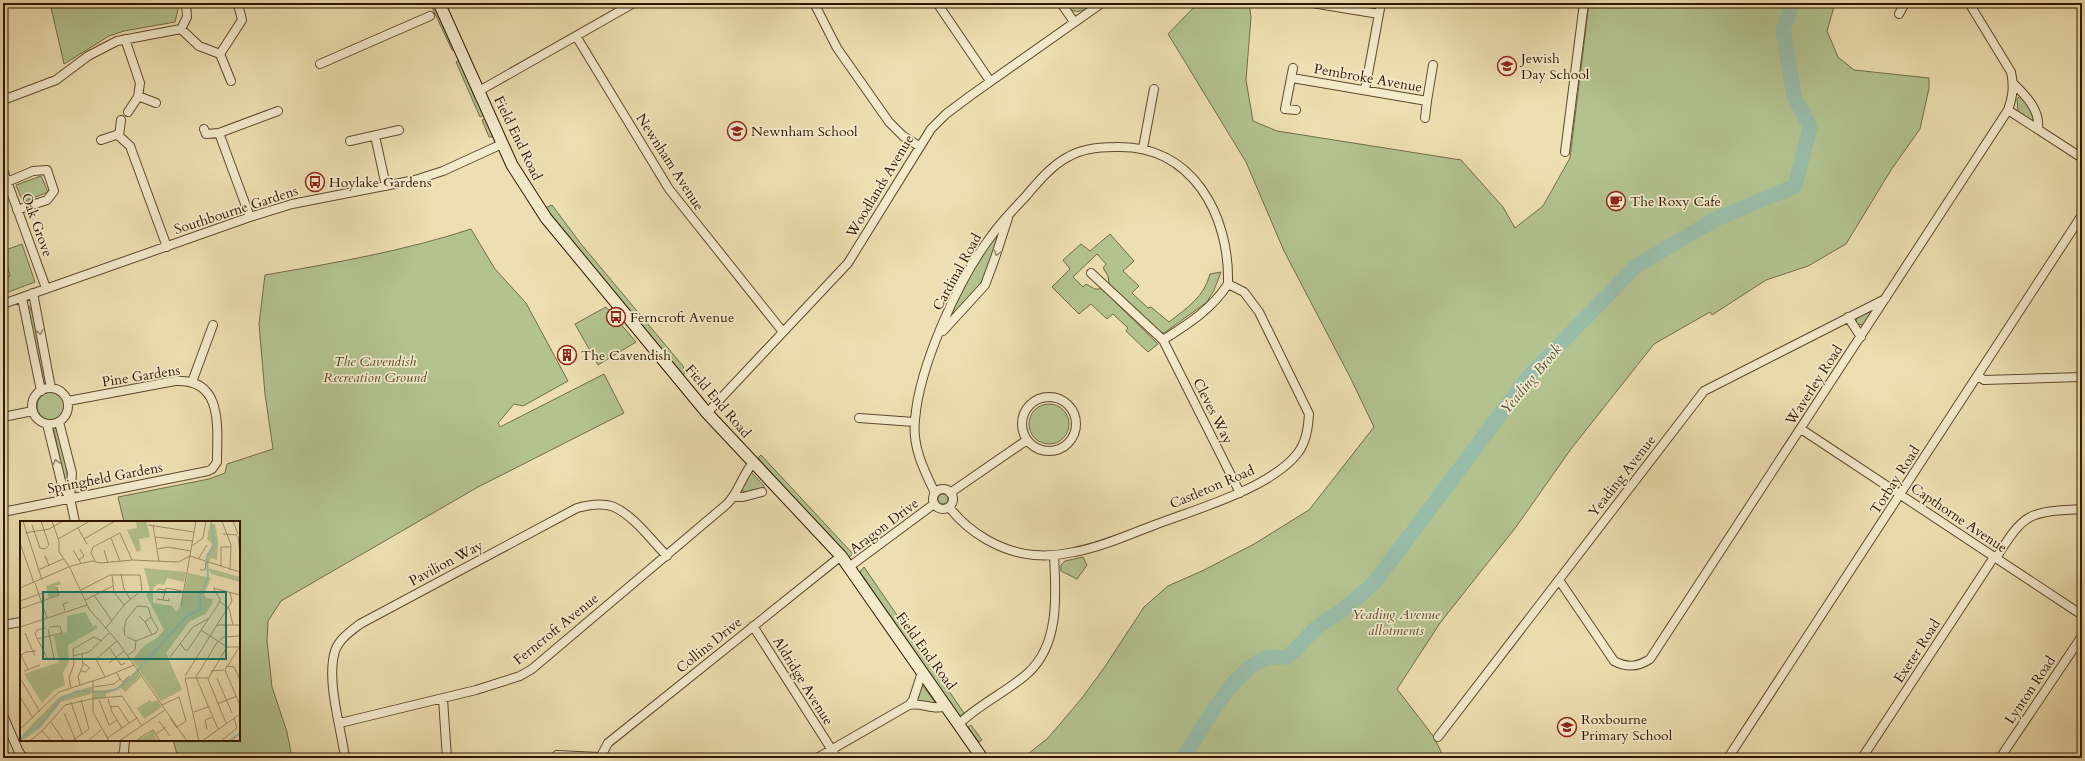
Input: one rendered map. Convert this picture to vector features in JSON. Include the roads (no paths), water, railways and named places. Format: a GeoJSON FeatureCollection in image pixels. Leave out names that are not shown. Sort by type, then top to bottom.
{"type":"FeatureCollection","features":[{"type":"Feature","properties":{"kind":"street"},"geometry":{"type":"LineString","coordinates":[[3,100],[56,80],[98,50],[125,39],[142,35],[169,33],[181,29],[187,17],[186,3]]}},
{"type":"Feature","properties":{"kind":"street","name":"Field End Road"},"geometry":{"type":"LineString","coordinates":[[439,3],[502,144],[524,186],[546,218],[707,413],[752,463],[841,556],[982,758]]}},
{"type":"Feature","properties":{"kind":"street"},"geometry":{"type":"LineString","coordinates":[[479,91],[634,3]]}},
{"type":"Feature","properties":{"kind":"street"},"geometry":{"type":"LineString","coordinates":[[814,3],[837,48],[889,122],[903,136],[919,146]]}},
{"type":"Feature","properties":{"kind":"street"},"geometry":{"type":"LineString","coordinates":[[937,3],[990,81]]}},
{"type":"Feature","properties":{"kind":"street"},"geometry":{"type":"LineString","coordinates":[[1061,3],[1074,22]]}},
{"type":"Feature","properties":{"kind":"street","name":"Woodlands Avenue"},"geometry":{"type":"LineString","coordinates":[[707,413],[848,263],[931,128],[946,114],[990,81],[1102,3]]}},
{"type":"Feature","properties":{"kind":"street"},"geometry":{"type":"LineString","coordinates":[[1312,3],[1380,14]]}},
{"type":"Feature","properties":{"kind":"street"},"geometry":{"type":"LineString","coordinates":[[1366,90],[1381,3]]}},
{"type":"Feature","properties":{"kind":"street"},"geometry":{"type":"LineString","coordinates":[[1565,152],[1584,3]]}},
{"type":"Feature","properties":{"kind":"street"},"geometry":{"type":"LineString","coordinates":[[1899,14],[1905,3]]}},
{"type":"Feature","properties":{"kind":"street"},"geometry":{"type":"LineString","coordinates":[[1969,3],[2011,72],[2014,84],[2024,93],[2036,112],[2039,122],[2038,128]]}},
{"type":"Feature","properties":{"kind":"street"},"geometry":{"type":"LineString","coordinates":[[220,54],[242,20],[238,4]]}},
{"type":"Feature","properties":{"kind":"street"},"geometry":{"type":"LineString","coordinates":[[320,64],[430,16]]}},
{"type":"Feature","properties":{"kind":"street"},"geometry":{"type":"LineString","coordinates":[[181,29],[198,46],[220,54],[231,81]]}},
{"type":"Feature","properties":{"kind":"street","name":"Newnham Avenue"},"geometry":{"type":"LineString","coordinates":[[576,36],[669,189],[783,332]]}},
{"type":"Feature","properties":{"kind":"street"},"geometry":{"type":"LineString","coordinates":[[125,39],[140,84],[138,96],[128,112]]}},
{"type":"Feature","properties":{"kind":"street","name":"Pembroke Avenue"},"geometry":{"type":"LineString","coordinates":[[1292,78],[1427,101],[1433,65]]}},
{"type":"Feature","properties":{"kind":"street","name":"Pembroke Avenue"},"geometry":{"type":"LineString","coordinates":[[1293,68],[1285,109],[1296,110]]}},
{"type":"Feature","properties":{"kind":"street","name":"Waverley Road"},"geometry":{"type":"LineString","coordinates":[[1559,580],[1614,661],[1622,665],[1632,666],[1642,664],[1650,660],[1885,299],[1900,279],[2008,110],[2014,84]]}},
{"type":"Feature","properties":{"kind":"street"},"geometry":{"type":"LineString","coordinates":[[1143,148],[1154,89]]}},
{"type":"Feature","properties":{"kind":"street"},"geometry":{"type":"LineString","coordinates":[[138,96],[156,103]]}},
{"type":"Feature","properties":{"kind":"street"},"geometry":{"type":"LineString","coordinates":[[1425,118],[1427,101]]}},
{"type":"Feature","properties":{"kind":"street"},"geometry":{"type":"LineString","coordinates":[[2008,110],[2038,128],[2082,158]]}},
{"type":"Feature","properties":{"kind":"street"},"geometry":{"type":"LineString","coordinates":[[204,129],[206,134],[219,133],[278,111]]}},
{"type":"Feature","properties":{"kind":"street"},"geometry":{"type":"LineString","coordinates":[[119,134],[121,120]]}},
{"type":"Feature","properties":{"kind":"street"},"geometry":{"type":"LineString","coordinates":[[350,142],[399,130]]}},
{"type":"Feature","properties":{"kind":"street"},"geometry":{"type":"LineString","coordinates":[[219,133],[250,217]]}},
{"type":"Feature","properties":{"kind":"street"},"geometry":{"type":"LineString","coordinates":[[101,140],[119,134]]}},
{"type":"Feature","properties":{"kind":"street"},"geometry":{"type":"LineString","coordinates":[[119,134],[130,146],[166,247]]}},
{"type":"Feature","properties":{"kind":"street"},"geometry":{"type":"LineString","coordinates":[[375,136],[386,186]]}},
{"type":"Feature","properties":{"kind":"street","name":"Southbourne Gardens"},"geometry":{"type":"LineString","coordinates":[[3,304],[250,217],[318,198],[415,180],[443,171],[502,144]]}},
{"type":"Feature","properties":{"kind":"street","name":"Cardinal Road"},"geometry":{"type":"LineString","coordinates":[[935,493],[918,456],[914,422],[920,388],[946,316],[979,254],[991,235],[1036,184],[1068,157],[1102,147],[1143,148],[1172,162],[1190,174],[1203,190],[1213,207],[1223,238],[1228,265],[1228,284]]}},
{"type":"Feature","properties":{"kind":"street","name":"Oak Grove"},"geometry":{"type":"LineString","coordinates":[[3,170],[46,288]]}},
{"type":"Feature","properties":{"kind":"street"},"geometry":{"type":"LineString","coordinates":[[7,182],[33,171],[47,170],[52,182],[54,191],[47,200],[17,210]]}},
{"type":"Feature","properties":{"kind":"street","name":"Cardinal Road"},"geometry":{"type":"LineString","coordinates":[[935,345],[945,327],[985,285],[996,258],[1008,215]]}},
{"type":"Feature","properties":{"kind":"street","name":"Torbay Road"},"geometry":{"type":"LineString","coordinates":[[1728,758],[1901,495],[2082,215]]}},
{"type":"Feature","properties":{"kind":"street","name":"Cleves Way"},"geometry":{"type":"LineString","coordinates":[[1091,272],[1163,340],[1240,493]]}},
{"type":"Feature","properties":{"kind":"street"},"geometry":{"type":"LineString","coordinates":[[1163,340],[1202,315],[1217,300],[1228,284]]}},
{"type":"Feature","properties":{"kind":"street","name":"Castleton Road"},"geometry":{"type":"LineString","coordinates":[[949,507],[958,519],[972,531],[1014,552],[1054,555],[1094,547],[1240,493],[1283,468],[1296,455],[1305,440],[1308,429],[1309,414],[1259,312],[1244,292],[1228,284]]}},
{"type":"Feature","properties":{"kind":"street"},"geometry":{"type":"LineString","coordinates":[[33,293],[51,388]]}},
{"type":"Feature","properties":{"kind":"street"},"geometry":{"type":"LineString","coordinates":[[22,298],[41,391]]}},
{"type":"Feature","properties":{"kind":"street","name":"Yeading Avenue"},"geometry":{"type":"LineString","coordinates":[[1438,737],[1704,391],[1885,299]]}},
{"type":"Feature","properties":{"kind":"street"},"geometry":{"type":"LineString","coordinates":[[1848,317],[1861,337]]}},
{"type":"Feature","properties":{"kind":"street"},"geometry":{"type":"LineString","coordinates":[[192,382],[213,325]]}},
{"type":"Feature","properties":{"kind":"street"},"geometry":{"type":"LineString","coordinates":[[1978,376],[1984,380],[2082,377]]}},
{"type":"Feature","properties":{"kind":"street","name":"Pine Gardens"},"geometry":{"type":"LineString","coordinates":[[68,401],[175,381],[192,382],[210,396],[216,409],[217,462],[212,469]]}},
{"type":"Feature","properties":{"kind":"street"},"geometry":{"type":"LineString","coordinates":[[51,388],[62,392],[68,401],[67,413],[59,422],[47,424],[38,419],[33,411],[34,400],[41,391],[51,388]]}},
{"type":"Feature","properties":{"kind":"street"},"geometry":{"type":"LineString","coordinates":[[1050,397],[1058,399],[1070,407],[1074,416],[1075,431],[1065,445],[1049,451],[1041,450],[1027,440],[1023,432],[1022,422],[1027,408],[1033,402],[1050,397]]}},
{"type":"Feature","properties":{"kind":"street"},"geometry":{"type":"LineString","coordinates":[[3,417],[33,411]]}},
{"type":"Feature","properties":{"kind":"street"},"geometry":{"type":"LineString","coordinates":[[859,418],[914,422]]}},
{"type":"Feature","properties":{"kind":"street"},"geometry":{"type":"LineString","coordinates":[[59,422],[72,473],[70,498],[75,521]]}},
{"type":"Feature","properties":{"kind":"street"},"geometry":{"type":"LineString","coordinates":[[47,424],[62,485],[70,498]]}},
{"type":"Feature","properties":{"kind":"street","name":"Capthorne Avenue"},"geometry":{"type":"LineString","coordinates":[[1801,429],[2082,615]]}},
{"type":"Feature","properties":{"kind":"street"},"geometry":{"type":"LineString","coordinates":[[950,493],[1027,440]]}},
{"type":"Feature","properties":{"kind":"street","name":"Ferncroft Avenue"},"geometry":{"type":"LineString","coordinates":[[340,723],[443,699],[520,676],[532,668],[666,556],[733,497],[744,474],[752,463]]}},
{"type":"Feature","properties":{"kind":"street","name":"Springfield Gardens"},"geometry":{"type":"LineString","coordinates":[[3,512],[212,469]]}},
{"type":"Feature","properties":{"kind":"street"},"geometry":{"type":"LineString","coordinates":[[942,490],[950,493],[953,498],[949,507],[941,509],[934,504],[933,499],[935,493],[942,490]]}},
{"type":"Feature","properties":{"kind":"street"},"geometry":{"type":"LineString","coordinates":[[733,497],[743,497],[762,492]]}},
{"type":"Feature","properties":{"kind":"street","name":"Pavilion Way"},"geometry":{"type":"LineString","coordinates":[[345,758],[332,669],[335,650],[345,636],[360,624],[577,508],[594,504],[613,507],[630,519],[666,556]]}},
{"type":"Feature","properties":{"kind":"street","name":"Aragon Drive"},"geometry":{"type":"LineString","coordinates":[[849,567],[934,504]]}},
{"type":"Feature","properties":{"kind":"street","name":"Exeter Road"},"geometry":{"type":"LineString","coordinates":[[1862,758],[2019,524],[2030,516],[2046,511],[2082,509]]}},
{"type":"Feature","properties":{"kind":"street"},"geometry":{"type":"LineString","coordinates":[[959,724],[1028,673],[1039,660],[1046,646],[1053,624],[1055,600],[1054,555]]}},
{"type":"Feature","properties":{"kind":"street","name":"Collins Drive"},"geometry":{"type":"LineString","coordinates":[[600,757],[608,743],[841,556]]}},
{"type":"Feature","properties":{"kind":"street"},"geometry":{"type":"LineString","coordinates":[[3,625],[20,622]]}},
{"type":"Feature","properties":{"kind":"street","name":"Aldridge Avenue"},"geometry":{"type":"LineString","coordinates":[[753,626],[837,758]]}},
{"type":"Feature","properties":{"kind":"street","name":"Lynton Road"},"geometry":{"type":"LineString","coordinates":[[2000,758],[2082,636]]}},
{"type":"Feature","properties":{"kind":"street"},"geometry":{"type":"LineString","coordinates":[[909,705],[913,700],[922,672]]}},
{"type":"Feature","properties":{"kind":"street"},"geometry":{"type":"LineString","coordinates":[[443,699],[447,758]]}},
{"type":"Feature","properties":{"kind":"street"},"geometry":{"type":"LineString","coordinates":[[817,758],[909,705],[916,704],[939,708],[946,706]]}},
{"type":"Feature","properties":{"kind":"street"},"geometry":{"type":"LineString","coordinates":[[3,715],[18,750],[24,758]]}},
{"type":"Feature","properties":{"kind":"street"},"geometry":{"type":"LineString","coordinates":[[122,755],[125,741]]}},
{"type":"Feature","properties":{"kind":"street"},"geometry":{"type":"LineString","coordinates":[[557,755],[600,757]]}},
{"type":"Feature","properties":{"kind":"waterway","name":"Yeading Brook"},"geometry":{"type":"LineString","coordinates":[[1183,758],[1219,701],[1242,674],[1255,664],[1267,658],[1288,657],[1317,627],[1344,609],[1375,582],[1529,376],[1636,266],[1714,220],[1795,186],[1810,127],[1794,96],[1783,30],[1793,3]]}},
{"type":"Feature","properties":{"kind":"place","name":"Jewish Day School"},"geometry":{"type":"Point","coordinates":[1507,66]}},
{"type":"Feature","properties":{"kind":"place","name":"Newnham School"},"geometry":{"type":"Point","coordinates":[737,131]}},
{"type":"Feature","properties":{"kind":"place","name":"Hoylake Gardens"},"geometry":{"type":"Point","coordinates":[315,182]}},
{"type":"Feature","properties":{"kind":"place","name":"The Roxy Cafe"},"geometry":{"type":"Point","coordinates":[1616,201]}},
{"type":"Feature","properties":{"kind":"place","name":"Ferncroft Avenue"},"geometry":{"type":"Point","coordinates":[616,317]}},
{"type":"Feature","properties":{"kind":"place","name":"The Cavendish"},"geometry":{"type":"Point","coordinates":[567,355]}},
{"type":"Feature","properties":{"kind":"place","name":"Roxbourne Primary School"},"geometry":{"type":"Point","coordinates":[1567,727]}},
{"type":"Feature","properties":{"kind":"park label","name":"The Cavendish Recreation Ground"},"geometry":{"type":"Point","coordinates":[375,370]}},
{"type":"Feature","properties":{"kind":"park label","name":"Yeading Avenue allotments"},"geometry":{"type":"Point","coordinates":[1396,622]}}]}
